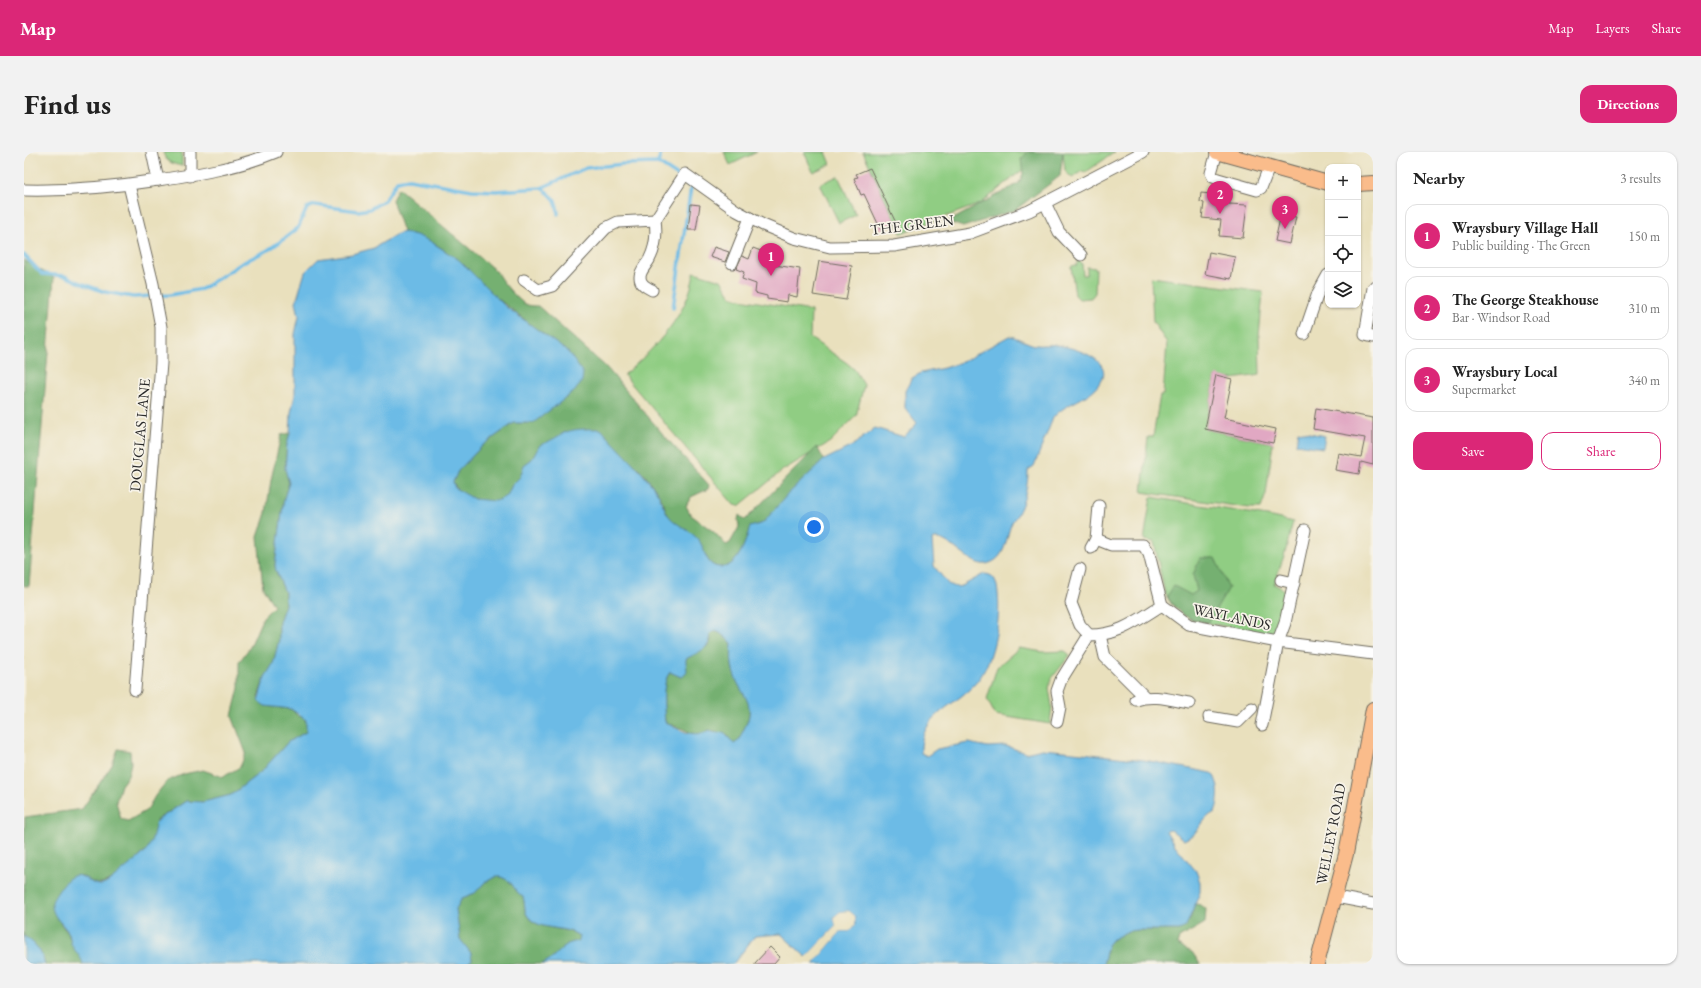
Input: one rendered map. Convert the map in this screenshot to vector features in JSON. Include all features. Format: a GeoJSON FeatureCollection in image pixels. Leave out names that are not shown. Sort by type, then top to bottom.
{"type":"FeatureCollection","features":[{"type":"Feature","properties":{"kind":"main road"},"geometry":{"type":"LineString","coordinates":[[1217,152],[1325,182]]}},
{"type":"Feature","properties":{"kind":"main road"},"geometry":{"type":"LineString","coordinates":[[1361,184],[1373,183]]}},
{"type":"Feature","properties":{"kind":"main road","name":"WELLEY ROAD"},"geometry":{"type":"LineString","coordinates":[[1317,964],[1336,897],[1346,854],[1373,710]]}},
{"type":"Feature","properties":{"kind":"street"},"geometry":{"type":"LineString","coordinates":[[152,152],[158,180]]}},
{"type":"Feature","properties":{"kind":"street"},"geometry":{"type":"LineString","coordinates":[[190,152],[190,176]]}},
{"type":"Feature","properties":{"kind":"street"},"geometry":{"type":"LineString","coordinates":[[24,190],[64,191],[129,185],[190,176],[258,160],[276,152]]}},
{"type":"Feature","properties":{"kind":"street","name":"THE GREEN"},"geometry":{"type":"LineString","coordinates":[[655,220],[685,174],[750,218],[794,238],[830,247],[894,246],[970,233],[1029,211],[1144,152]]}},
{"type":"Feature","properties":{"kind":"street"},"geometry":{"type":"LineString","coordinates":[[1217,152],[1212,173],[1213,177],[1218,179],[1257,190],[1261,188],[1269,167]]}},
{"type":"Feature","properties":{"kind":"street","name":"DOUGLAS LANE"},"geometry":{"type":"LineString","coordinates":[[129,185],[153,284],[161,327],[161,363],[135,690]]}},
{"type":"Feature","properties":{"kind":"street"},"geometry":{"type":"LineString","coordinates":[[1045,203],[1059,232],[1082,255]]}},
{"type":"Feature","properties":{"kind":"street"},"geometry":{"type":"LineString","coordinates":[[732,262],[750,218]]}},
{"type":"Feature","properties":{"kind":"street"},"geometry":{"type":"LineString","coordinates":[[524,280],[538,290],[552,286],[606,228],[618,222],[655,220],[657,234],[655,244],[650,259],[640,274],[640,279],[643,285],[652,290]]}},
{"type":"Feature","properties":{"kind":"street"},"geometry":{"type":"LineString","coordinates":[[1304,334],[1318,293],[1325,280]]}},
{"type":"Feature","properties":{"kind":"street"},"geometry":{"type":"LineString","coordinates":[[1369,336],[1373,288]]}},
{"type":"Feature","properties":{"kind":"street"},"geometry":{"type":"LineString","coordinates":[[1094,635],[1106,635],[1128,627],[1162,605],[1149,554],[1143,545],[1111,545],[1094,543],[1099,506]]}},
{"type":"Feature","properties":{"kind":"street"},"geometry":{"type":"LineString","coordinates":[[1278,642],[1285,623],[1305,530]]}},
{"type":"Feature","properties":{"kind":"street"},"geometry":{"type":"LineString","coordinates":[[1080,569],[1071,603],[1080,624],[1094,635],[1105,657],[1140,699],[1189,703]]}},
{"type":"Feature","properties":{"kind":"street"},"geometry":{"type":"LineString","coordinates":[[1281,580],[1294,583]]}},
{"type":"Feature","properties":{"kind":"street","name":"WAYLANDS"},"geometry":{"type":"LineString","coordinates":[[1162,605],[1189,625],[1278,642],[1373,654]]}},
{"type":"Feature","properties":{"kind":"street"},"geometry":{"type":"LineString","coordinates":[[1057,722],[1063,711],[1057,691],[1061,680],[1094,635]]}},
{"type":"Feature","properties":{"kind":"street","name":"WAYLANDS"},"geometry":{"type":"LineString","coordinates":[[1262,726],[1278,642]]}},
{"type":"Feature","properties":{"kind":"street"},"geometry":{"type":"LineString","coordinates":[[1209,717],[1225,716],[1235,726],[1246,716],[1251,708],[1265,709]]}},
{"type":"Feature","properties":{"kind":"street"},"geometry":{"type":"LineString","coordinates":[[1336,897],[1373,904]]}},
{"type":"Feature","properties":{"kind":"green space"},"geometry":{"type":"Polygon","coordinates":[[[163,152],[182,152],[182,166],[168,160],[163,152]]]}},
{"type":"Feature","properties":{"kind":"green space"},"geometry":{"type":"Polygon","coordinates":[[[724,152],[757,152],[730,165],[724,152]]]}},
{"type":"Feature","properties":{"kind":"green space"},"geometry":{"type":"Polygon","coordinates":[[[804,152],[826,152],[831,164],[813,172],[804,152]]]}},
{"type":"Feature","properties":{"kind":"green space"},"geometry":{"type":"Polygon","coordinates":[[[863,152],[1037,152],[1036,159],[980,204],[901,233],[863,152]]]}},
{"type":"Feature","properties":{"kind":"green space"},"geometry":{"type":"Polygon","coordinates":[[[1028,152],[1063,152],[1060,176],[1015,210],[963,227],[948,222],[1019,183],[1023,174],[1021,159],[1028,152]]]}},
{"type":"Feature","properties":{"kind":"green space"},"geometry":{"type":"Polygon","coordinates":[[[1063,152],[1115,152],[1086,172],[1082,171],[1072,178],[1065,171],[1063,152]]]}},
{"type":"Feature","properties":{"kind":"green space"},"geometry":{"type":"Polygon","coordinates":[[[838,176],[856,215],[839,223],[820,184],[838,176]]]}},
{"type":"Feature","properties":{"kind":"green space"},"geometry":{"type":"Polygon","coordinates":[[[398,188],[497,272],[505,284],[522,302],[528,305],[538,306],[606,367],[662,433],[709,485],[708,489],[691,497],[686,506],[691,515],[714,532],[726,545],[730,543],[739,527],[739,515],[745,520],[817,447],[824,460],[787,495],[763,524],[750,527],[744,545],[737,558],[728,566],[722,567],[712,564],[698,540],[671,519],[655,489],[637,467],[621,455],[565,432],[551,442],[540,445],[532,459],[524,465],[520,477],[512,485],[507,496],[496,502],[474,499],[458,491],[453,482],[458,471],[483,445],[514,423],[533,423],[556,343],[539,332],[493,295],[448,253],[428,240],[403,232],[392,200],[398,188]]]}},
{"type":"Feature","properties":{"kind":"green space"},"geometry":{"type":"Polygon","coordinates":[[[24,260],[54,278],[29,586],[24,586],[24,260]]]}},
{"type":"Feature","properties":{"kind":"green space"},"geometry":{"type":"Polygon","coordinates":[[[1078,260],[1082,264],[1083,275],[1087,275],[1087,267],[1096,268],[1095,293],[1091,298],[1079,299],[1075,295],[1071,266],[1077,265],[1078,260]]]}},
{"type":"Feature","properties":{"kind":"green space"},"geometry":{"type":"Polygon","coordinates":[[[694,272],[721,280],[731,296],[740,299],[811,311],[810,338],[847,363],[855,370],[864,385],[856,416],[830,442],[783,470],[739,506],[734,505],[624,375],[658,342],[678,316],[686,302],[694,272]]]}},
{"type":"Feature","properties":{"kind":"green space"},"geometry":{"type":"Polygon","coordinates":[[[1151,277],[1263,292],[1259,336],[1260,375],[1232,379],[1216,376],[1205,429],[1273,443],[1266,494],[1261,508],[1249,508],[1142,492],[1148,437],[1153,437],[1160,395],[1163,395],[1167,343],[1153,322],[1151,277]]]}},
{"type":"Feature","properties":{"kind":"green space"},"geometry":{"type":"Polygon","coordinates":[[[290,433],[287,444],[285,469],[289,483],[284,498],[275,565],[285,592],[285,605],[279,622],[279,640],[273,664],[265,677],[258,697],[265,706],[291,709],[298,716],[303,717],[307,723],[306,732],[288,742],[262,771],[231,795],[203,802],[186,801],[156,820],[154,833],[147,849],[135,862],[111,880],[105,883],[97,884],[80,875],[60,923],[68,933],[72,945],[82,958],[83,964],[45,964],[38,948],[24,936],[25,817],[82,809],[112,765],[118,749],[130,751],[131,763],[128,776],[121,785],[116,802],[121,819],[128,821],[147,810],[155,796],[167,781],[184,774],[203,770],[223,777],[240,767],[246,753],[232,716],[239,688],[239,662],[250,647],[263,617],[274,606],[263,588],[258,537],[266,513],[271,480],[281,435],[290,433]]]}},
{"type":"Feature","properties":{"kind":"green space"},"geometry":{"type":"Polygon","coordinates":[[[1151,497],[1267,516],[1293,522],[1285,553],[1274,584],[1283,589],[1285,595],[1276,633],[1271,635],[1191,620],[1172,605],[1165,594],[1154,542],[1144,540],[1151,497]]]}},
{"type":"Feature","properties":{"kind":"green space"},"geometry":{"type":"Polygon","coordinates":[[[1200,558],[1215,558],[1229,588],[1208,623],[1194,620],[1179,612],[1167,596],[1174,586],[1191,595],[1197,591],[1193,575],[1200,558]]]}},
{"type":"Feature","properties":{"kind":"green space"},"geometry":{"type":"Polygon","coordinates":[[[715,631],[720,633],[732,643],[733,670],[749,706],[748,720],[739,739],[734,744],[730,741],[727,734],[709,730],[702,734],[696,734],[665,722],[664,689],[667,677],[670,672],[681,677],[686,659],[709,645],[711,640],[710,634],[715,631]]]}},
{"type":"Feature","properties":{"kind":"green space"},"geometry":{"type":"Polygon","coordinates":[[[1019,648],[1043,652],[1065,651],[1070,655],[1052,678],[1049,688],[1052,706],[1050,724],[995,715],[987,699],[997,667],[1019,648]]]}},
{"type":"Feature","properties":{"kind":"green space"},"geometry":{"type":"Polygon","coordinates":[[[498,876],[508,880],[523,897],[525,910],[528,917],[534,922],[573,933],[579,936],[578,941],[567,945],[542,964],[465,964],[472,960],[471,953],[460,940],[456,909],[462,898],[475,893],[485,882],[498,876]]]}},
{"type":"Feature","properties":{"kind":"green space"},"geometry":{"type":"Polygon","coordinates":[[[1195,904],[1201,905],[1206,909],[1205,923],[1179,938],[1177,945],[1192,952],[1200,964],[1103,964],[1108,945],[1113,939],[1128,931],[1179,930],[1190,920],[1195,904]]]}},
{"type":"Feature","properties":{"kind":"water"},"geometry":{"type":"Polygon","coordinates":[[[403,232],[416,235],[430,241],[459,260],[505,306],[568,352],[583,373],[582,381],[575,391],[533,423],[514,423],[483,445],[458,471],[453,482],[455,488],[474,499],[496,501],[507,496],[512,485],[520,477],[524,465],[532,459],[540,445],[566,432],[584,429],[601,429],[650,483],[658,494],[671,519],[697,538],[707,559],[717,567],[728,566],[737,558],[744,545],[750,527],[763,523],[787,495],[824,460],[852,446],[875,428],[904,437],[917,423],[905,408],[905,391],[912,378],[921,373],[944,368],[964,361],[1009,336],[1035,345],[1053,345],[1072,348],[1097,360],[1102,366],[1104,373],[1101,381],[1091,393],[1064,408],[1053,418],[1034,466],[1028,470],[1027,487],[1024,499],[1011,524],[1004,549],[998,558],[993,562],[979,564],[944,541],[938,539],[932,540],[934,566],[948,584],[956,587],[962,586],[984,574],[988,574],[995,580],[998,590],[999,604],[995,638],[989,660],[984,670],[979,679],[971,688],[933,719],[926,728],[922,739],[921,753],[927,756],[937,749],[968,743],[988,747],[1006,746],[1026,753],[1042,749],[1144,760],[1212,773],[1218,787],[1218,802],[1215,812],[1206,818],[1190,837],[1184,840],[1171,830],[1166,831],[1174,844],[1196,871],[1200,882],[1200,892],[1186,927],[1179,930],[1128,931],[1113,939],[1108,945],[1103,964],[813,964],[841,931],[850,931],[855,925],[855,916],[849,911],[840,912],[834,917],[836,926],[806,957],[781,934],[755,936],[733,964],[542,964],[552,958],[562,948],[578,941],[579,936],[573,932],[543,926],[536,923],[526,913],[523,897],[508,880],[498,876],[485,882],[475,893],[462,898],[456,909],[460,939],[471,953],[472,960],[465,964],[83,964],[81,958],[72,946],[68,932],[56,917],[53,910],[53,900],[67,881],[73,876],[78,875],[99,885],[105,884],[112,880],[142,855],[149,846],[152,840],[156,821],[186,801],[203,802],[231,795],[262,771],[288,742],[306,732],[306,720],[291,709],[265,706],[258,701],[265,677],[273,664],[279,640],[279,622],[285,605],[285,592],[275,565],[284,498],[289,483],[285,469],[287,444],[290,433],[291,412],[295,395],[295,334],[299,316],[296,302],[305,272],[318,259],[352,254],[374,248],[395,235],[403,232]],[[715,631],[710,634],[709,643],[703,650],[686,659],[687,671],[684,675],[681,677],[670,672],[665,682],[664,689],[665,722],[692,734],[703,733],[709,730],[718,733],[724,732],[734,744],[739,739],[748,720],[749,706],[737,682],[733,670],[732,643],[720,633],[715,631]]]}},
{"type":"Feature","properties":{"kind":"water"},"geometry":{"type":"Polygon","coordinates":[[[1298,431],[1325,436],[1323,448],[1296,444],[1298,431]]]}},
{"type":"Feature","properties":{"kind":"water"},"geometry":{"type":"Polygon","coordinates":[[[24,936],[38,948],[45,964],[24,964],[24,936]]]}},
{"type":"Feature","properties":{"kind":"pier"},"geometry":{"type":"Polygon","coordinates":[[[849,911],[855,916],[855,925],[850,931],[841,931],[813,964],[811,962],[840,930],[849,929],[853,924],[853,917],[848,913],[841,914],[837,917],[838,927],[807,958],[806,957],[836,926],[834,917],[840,912],[849,911]]]}},
{"type":"Feature","properties":{"kind":"building"},"geometry":{"type":"Polygon","coordinates":[[[870,168],[896,223],[881,230],[864,194],[861,195],[854,178],[858,177],[856,174],[870,168]]]}},
{"type":"Feature","properties":{"kind":"building"},"geometry":{"type":"Polygon","coordinates":[[[1201,193],[1230,196],[1229,204],[1247,205],[1243,238],[1219,236],[1221,220],[1202,218],[1204,203],[1200,202],[1201,193]]]}},
{"type":"Feature","properties":{"kind":"building"},"geometry":{"type":"Polygon","coordinates":[[[691,204],[700,205],[696,230],[688,230],[691,204]]]}},
{"type":"Feature","properties":{"kind":"building"},"geometry":{"type":"Polygon","coordinates":[[[1281,214],[1296,217],[1290,244],[1275,241],[1281,214]]]}},
{"type":"Feature","properties":{"kind":"building"},"geometry":{"type":"Polygon","coordinates":[[[714,247],[729,252],[725,262],[710,257],[714,247]]]}},
{"type":"Feature","properties":{"kind":"building"},"geometry":{"type":"Polygon","coordinates":[[[753,248],[766,253],[762,263],[800,269],[797,297],[788,295],[787,302],[767,299],[767,296],[755,293],[756,284],[742,279],[744,272],[736,269],[742,256],[749,259],[753,248]]]}},
{"type":"Feature","properties":{"kind":"building"},"geometry":{"type":"Polygon","coordinates":[[[1209,252],[1235,257],[1231,279],[1205,274],[1209,252]]]}},
{"type":"Feature","properties":{"kind":"building"},"geometry":{"type":"Polygon","coordinates":[[[819,261],[852,266],[846,300],[813,295],[819,261]]]}},
{"type":"Feature","properties":{"kind":"building"},"geometry":{"type":"Polygon","coordinates":[[[1216,375],[1232,379],[1224,418],[1276,429],[1273,443],[1205,429],[1216,375]]]}},
{"type":"Feature","properties":{"kind":"building"},"geometry":{"type":"Polygon","coordinates":[[[1316,408],[1373,418],[1373,465],[1361,462],[1359,474],[1335,470],[1338,453],[1361,457],[1365,438],[1313,429],[1316,408]]]}},
{"type":"Feature","properties":{"kind":"building"},"geometry":{"type":"Polygon","coordinates":[[[770,947],[780,957],[774,964],[754,964],[770,947]]]}},
{"type":"Feature","properties":{"kind":"waterway"},"geometry":{"type":"LineString","coordinates":[[658,163],[661,152]]}},
{"type":"Feature","properties":{"kind":"waterway"},"geometry":{"type":"LineString","coordinates":[[24,255],[42,274],[65,276],[105,292],[133,297],[170,295],[202,289],[242,263],[268,250],[298,228],[307,208],[315,205],[358,211],[370,209],[385,200],[397,181],[409,179],[472,190],[496,191],[541,188],[586,168],[623,164],[658,163],[678,176]]}},
{"type":"Feature","properties":{"kind":"waterway"},"geometry":{"type":"LineString","coordinates":[[673,308],[691,187],[686,182]]}},
{"type":"Feature","properties":{"kind":"waterway"},"geometry":{"type":"LineString","coordinates":[[541,188],[549,193],[554,199],[557,205],[558,214]]}},
{"type":"Feature","properties":{"kind":"place","name":"The George Steakhouse"},"geometry":{"type":"Point","coordinates":[1220,214]}},
{"type":"Feature","properties":{"kind":"place","name":"Wraysbury Local"},"geometry":{"type":"Point","coordinates":[1285,229]}},
{"type":"Feature","properties":{"kind":"place","name":"Wraysbury Village Hall"},"geometry":{"type":"Point","coordinates":[771,276]}}]}
